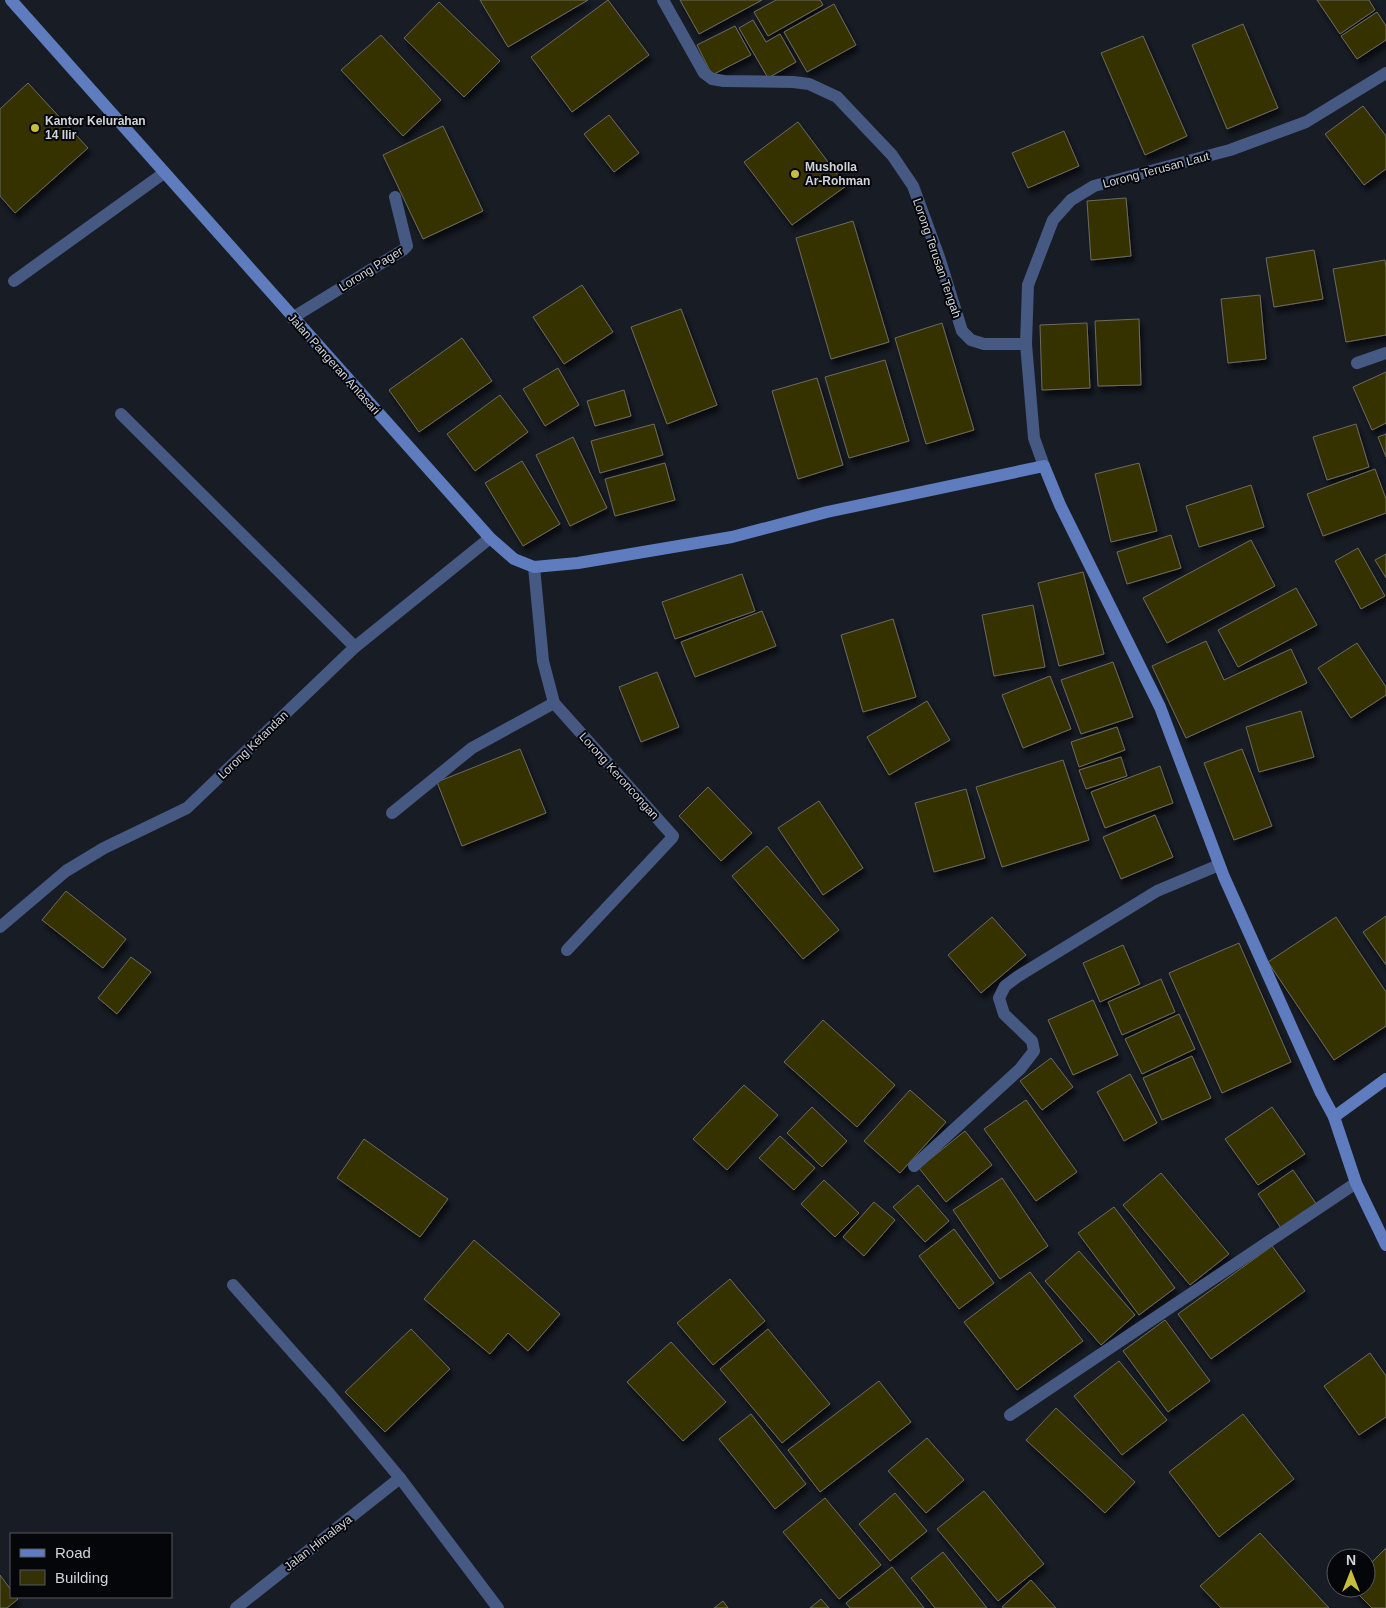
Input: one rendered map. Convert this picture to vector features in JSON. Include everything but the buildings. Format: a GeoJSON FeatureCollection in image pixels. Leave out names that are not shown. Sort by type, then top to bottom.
{"type":"FeatureCollection","features":[{"type":"Feature","properties":{"kind":"street","name":"Jalan Pangeran Antasari"},"geometry":{"type":"LineString","coordinates":[[11,0],[292,318],[490,538],[514,559],[534,566],[615,558],[732,537],[827,512],[1044,466]]}},
{"type":"Feature","properties":{"kind":"street","name":"Lorong Terusan Tengah"},"geometry":{"type":"LineString","coordinates":[[662,0],[704,73],[712,79],[809,84],[837,97],[892,155],[912,186],[939,257],[962,331],[971,340],[984,344],[1026,344]]}},
{"type":"Feature","properties":{"kind":"street","name":"Lorong Terusan Laut"},"geometry":{"type":"LineString","coordinates":[[1044,466],[1034,438],[1026,344],[1028,285],[1054,220],[1071,200],[1094,186],[1230,150],[1306,122],[1386,73]]}},
{"type":"Feature","properties":{"kind":"street"},"geometry":{"type":"LineString","coordinates":[[14,281],[164,173]]}},
{"type":"Feature","properties":{"kind":"street","name":"Lorong Pager"},"geometry":{"type":"LineString","coordinates":[[292,318],[407,246],[395,197]]}},
{"type":"Feature","properties":{"kind":"street"},"geometry":{"type":"LineString","coordinates":[[1357,363],[1386,353]]}},
{"type":"Feature","properties":{"kind":"street"},"geometry":{"type":"LineString","coordinates":[[121,414],[356,647]]}},
{"type":"Feature","properties":{"kind":"street"},"geometry":{"type":"LineString","coordinates":[[1044,466],[1060,505],[1160,707],[1219,865],[1321,1093],[1334,1117],[1356,1184],[1386,1245]]}},
{"type":"Feature","properties":{"kind":"street","name":"Lorong Ketandan"},"geometry":{"type":"LineString","coordinates":[[0,927],[66,871],[104,848],[187,808],[356,647],[490,538]]}},
{"type":"Feature","properties":{"kind":"street","name":"Lorong Keroncongan"},"geometry":{"type":"LineString","coordinates":[[534,566],[543,661],[554,703],[673,836],[567,950]]}},
{"type":"Feature","properties":{"kind":"street"},"geometry":{"type":"LineString","coordinates":[[392,813],[472,748],[554,703]]}},
{"type":"Feature","properties":{"kind":"street"},"geometry":{"type":"LineString","coordinates":[[914,1166],[1020,1069],[1034,1051],[1032,1041],[1004,1014],[999,998],[1005,986],[1017,976],[1157,891],[1219,865]]}},
{"type":"Feature","properties":{"kind":"street"},"geometry":{"type":"LineString","coordinates":[[1334,1117],[1386,1079]]}},
{"type":"Feature","properties":{"kind":"street"},"geometry":{"type":"LineString","coordinates":[[1010,1415],[1356,1184]]}},
{"type":"Feature","properties":{"kind":"street"},"geometry":{"type":"LineString","coordinates":[[233,1285],[329,1393],[400,1478],[498,1608]]}},
{"type":"Feature","properties":{"kind":"street","name":"Jalan Himalaya"},"geometry":{"type":"LineString","coordinates":[[236,1608],[400,1478]]}},
{"type":"Feature","properties":{"kind":"place","name":"Kantor Kelurahan 14 Ilir"},"geometry":{"type":"Point","coordinates":[35,128]}},
{"type":"Feature","properties":{"kind":"place","name":"Musholla Ar-Rohman"},"geometry":{"type":"Point","coordinates":[795,174]}}]}
